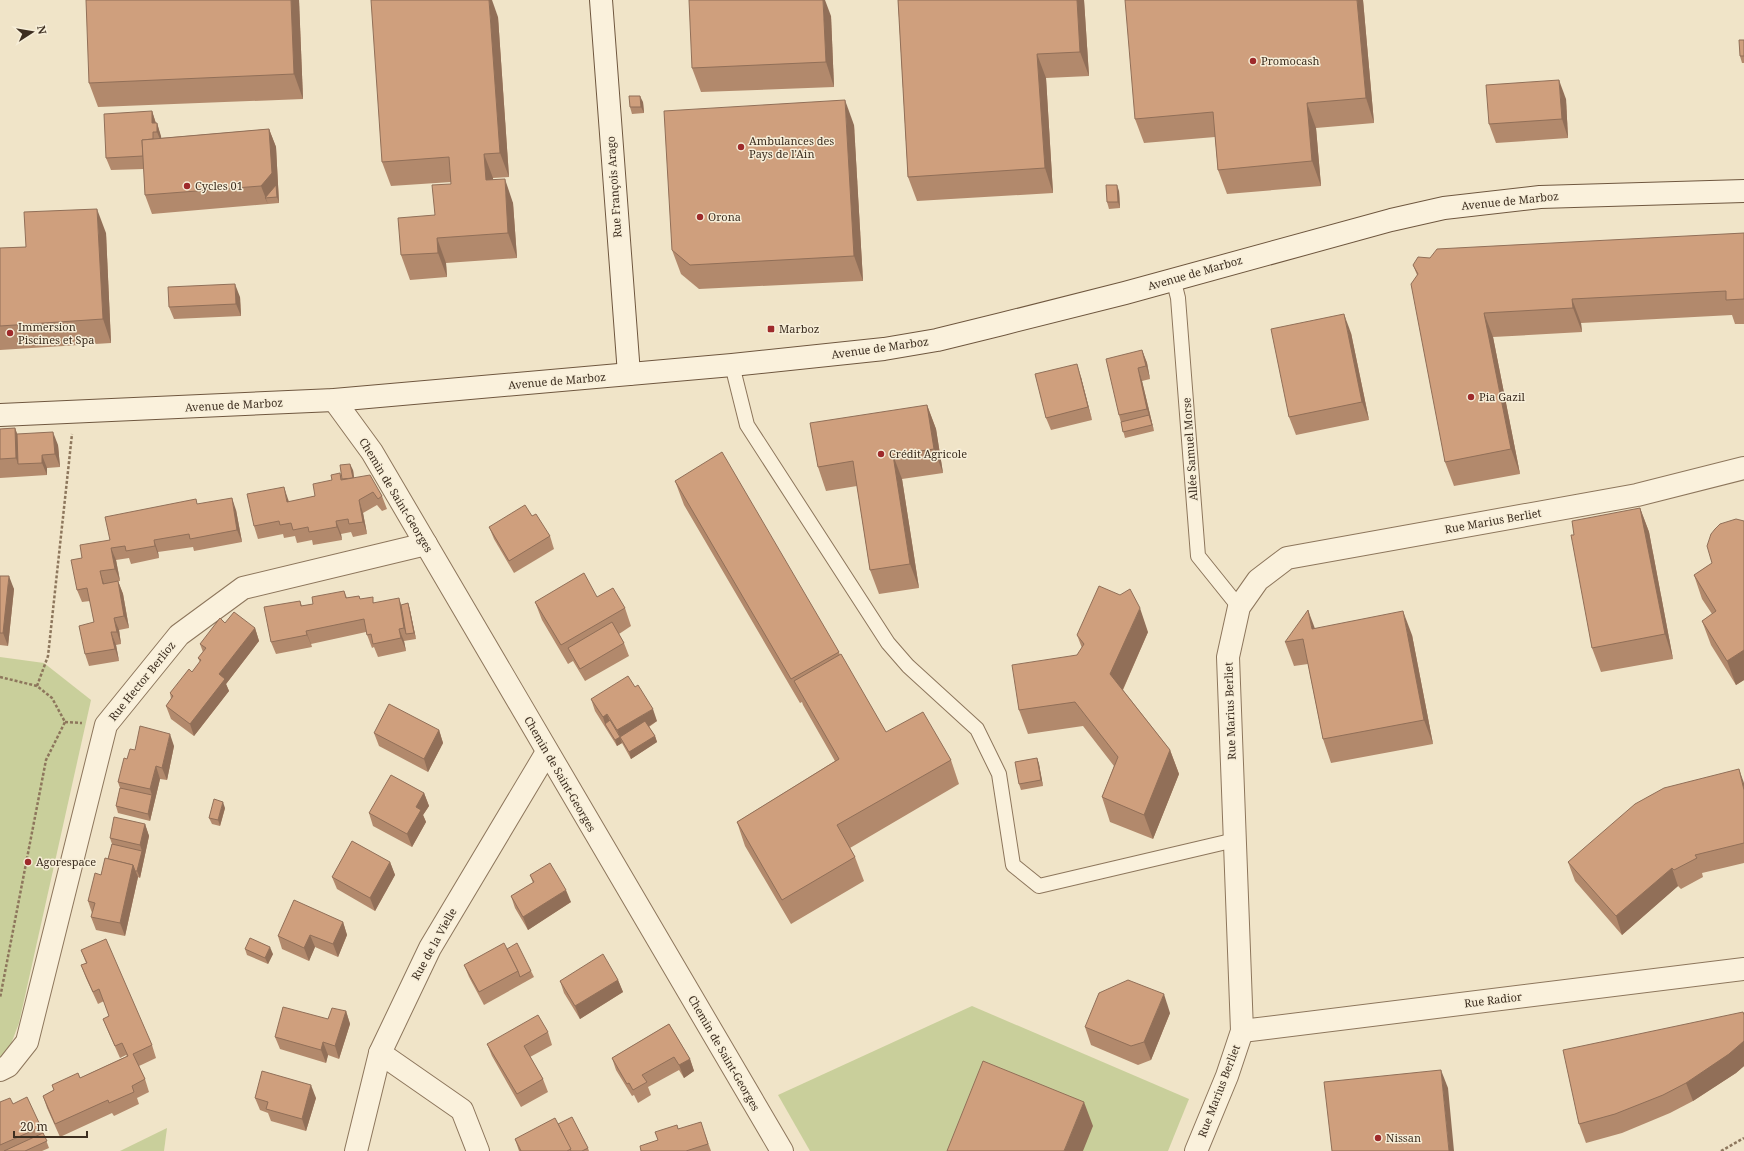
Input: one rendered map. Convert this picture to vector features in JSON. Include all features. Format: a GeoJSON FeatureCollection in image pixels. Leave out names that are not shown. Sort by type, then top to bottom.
{"type":"FeatureCollection","features":[{"type":"Feature","properties":{"kind":"street","name":"Rue François Arago"},"geometry":{"type":"LineString","coordinates":[[601,0],[629,374]]}},
{"type":"Feature","properties":{"kind":"street","name":"Avenue de Marboz"},"geometry":{"type":"LineString","coordinates":[[0,415],[334,400],[732,365],[884,349],[937,340],[1125,293],[1173,278],[1390,220],[1444,208],[1540,197],[1744,192]]}},
{"type":"Feature","properties":{"kind":"street","name":"Chemin de Saint-Georges"},"geometry":{"type":"LineString","coordinates":[[334,400],[372,452],[782,1151]]}},
{"type":"Feature","properties":{"kind":"street","name":"Rue Marius Berliet"},"geometry":{"type":"LineString","coordinates":[[1196,1151],[1227,1076],[1242,1031],[1228,657],[1239,607],[1258,580],[1286,558],[1637,495],[1744,468]]}},
{"type":"Feature","properties":{"kind":"street","name":"Rue Hector Berlioz"},"geometry":{"type":"LineString","coordinates":[[0,1070],[8,1066],[27,1042],[106,724],[179,635],[243,588],[426,544]]}},
{"type":"Feature","properties":{"kind":"street","name":"Rue de la Vielle"},"geometry":{"type":"LineString","coordinates":[[356,1151],[380,1052],[430,948],[547,752]]}},
{"type":"Feature","properties":{"kind":"street","name":"Rue Radior"},"geometry":{"type":"LineString","coordinates":[[1242,1031],[1744,969]]}},
{"type":"Feature","properties":{"kind":"street"},"geometry":{"type":"LineString","coordinates":[[380,1052],[462,1110],[478,1151]]}},
{"type":"Feature","properties":{"kind":"lane","name":"Allée Samuel Morse"},"geometry":{"type":"LineString","coordinates":[[1173,278],[1178,298],[1198,556],[1239,607]]}},
{"type":"Feature","properties":{"kind":"lane"},"geometry":{"type":"LineString","coordinates":[[732,365],[747,425],[888,643],[908,666],[977,729],[999,774],[1013,865],[1039,886],[1235,840]]}},
{"type":"Feature","properties":{"kind":"path"},"geometry":{"type":"LineString","coordinates":[[37,686],[48,656],[74,412]]}},
{"type":"Feature","properties":{"kind":"path"},"geometry":{"type":"LineString","coordinates":[[0,677],[37,686],[52,698],[65,722],[46,760],[0,998]]}},
{"type":"Feature","properties":{"kind":"path"},"geometry":{"type":"LineString","coordinates":[[1721,1151],[1744,1138]]}},
{"type":"Feature","properties":{"kind":"green space","name":"Agorespace"},"geometry":{"type":"Polygon","coordinates":[[[0,657],[44,663],[91,700],[19,1023],[11,1044],[0,1058],[0,657]]]}},
{"type":"Feature","properties":{"kind":"green space"},"geometry":{"type":"Polygon","coordinates":[[[972,1006],[1189,1099],[1168,1151],[810,1151],[778,1095],[972,1006]]]}},
{"type":"Feature","properties":{"kind":"green space"},"geometry":{"type":"Polygon","coordinates":[[[167,1128],[164,1151],[120,1151],[167,1128]]]}},
{"type":"Feature","properties":{"kind":"building"},"geometry":{"type":"Polygon","coordinates":[[[86,0],[291,0],[294,74],[89,83],[86,0]]]}},
{"type":"Feature","properties":{"kind":"building"},"geometry":{"type":"Polygon","coordinates":[[[371,0],[489,0],[500,153],[484,154],[486,180],[505,179],[508,233],[437,238],[438,253],[401,255],[398,218],[435,215],[432,185],[451,184],[449,157],[382,162],[371,0]]]}},
{"type":"Feature","properties":{"kind":"building"},"geometry":{"type":"Polygon","coordinates":[[[689,0],[823,0],[826,62],[692,68],[689,0]]]}},
{"type":"Feature","properties":{"kind":"building"},"geometry":{"type":"Polygon","coordinates":[[[898,0],[1077,0],[1080,52],[1037,54],[1045,168],[908,177],[898,0]]]}},
{"type":"Feature","properties":{"kind":"building","name":"Promocash"},"geometry":{"type":"Polygon","coordinates":[[[1125,0],[1357,0],[1366,98],[1307,103],[1312,161],[1218,170],[1213,112],[1135,119],[1125,0]]]}},
{"type":"Feature","properties":{"kind":"building"},"geometry":{"type":"Polygon","coordinates":[[[1739,40],[1744,40],[1744,56],[1740,56],[1739,40]]]}},
{"type":"Feature","properties":{"kind":"building"},"geometry":{"type":"Polygon","coordinates":[[[1559,80],[1562,119],[1489,124],[1486,85],[1559,80]]]}},
{"type":"Feature","properties":{"kind":"building"},"geometry":{"type":"Polygon","coordinates":[[[629,96],[640,96],[641,107],[630,107],[629,96]]]}},
{"type":"Feature","properties":{"kind":"building"},"geometry":{"type":"Polygon","coordinates":[[[845,100],[854,256],[690,265],[672,250],[664,111],[845,100]]]}},
{"type":"Feature","properties":{"kind":"building"},"geometry":{"type":"Polygon","coordinates":[[[152,111],[152,123],[157,123],[157,132],[153,132],[153,139],[142,140],[143,156],[106,158],[104,114],[152,111]]]}},
{"type":"Feature","properties":{"kind":"building"},"geometry":{"type":"Polygon","coordinates":[[[269,129],[272,173],[261,186],[145,195],[142,140],[269,129]]]}},
{"type":"Feature","properties":{"kind":"building"},"geometry":{"type":"Polygon","coordinates":[[[276,185],[277,197],[265,198],[276,185]]]}},
{"type":"Feature","properties":{"kind":"building"},"geometry":{"type":"Polygon","coordinates":[[[1106,185],[1117,185],[1118,202],[1107,202],[1106,185]]]}},
{"type":"Feature","properties":{"kind":"building"},"geometry":{"type":"Polygon","coordinates":[[[97,209],[103,319],[0,326],[0,248],[26,247],[24,212],[97,209]]]}},
{"type":"Feature","properties":{"kind":"building"},"geometry":{"type":"Polygon","coordinates":[[[1744,233],[1744,299],[1726,300],[1726,291],[1572,299],[1573,308],[1484,313],[1511,449],[1445,462],[1411,284],[1418,274],[1413,265],[1418,257],[1430,258],[1437,249],[1744,233]]]}},
{"type":"Feature","properties":{"kind":"building"},"geometry":{"type":"Polygon","coordinates":[[[235,284],[236,304],[169,307],[168,287],[235,284]]]}},
{"type":"Feature","properties":{"kind":"building"},"geometry":{"type":"Polygon","coordinates":[[[1344,314],[1362,402],[1289,417],[1271,329],[1344,314]]]}},
{"type":"Feature","properties":{"kind":"building"},"geometry":{"type":"Polygon","coordinates":[[[1142,350],[1146,366],[1138,368],[1147,409],[1119,415],[1106,359],[1142,350]]]}},
{"type":"Feature","properties":{"kind":"building"},"geometry":{"type":"Polygon","coordinates":[[[1077,364],[1088,407],[1046,418],[1035,374],[1077,364]]]}},
{"type":"Feature","properties":{"kind":"building"},"geometry":{"type":"Polygon","coordinates":[[[927,405],[934,449],[893,455],[910,564],[870,570],[853,461],[818,467],[810,423],[927,405]]]}},
{"type":"Feature","properties":{"kind":"building"},"geometry":{"type":"Polygon","coordinates":[[[1149,415],[1152,425],[1123,432],[1121,422],[1149,415]]]}},
{"type":"Feature","properties":{"kind":"building"},"geometry":{"type":"Polygon","coordinates":[[[15,428],[16,458],[0,459],[0,429],[15,428]]]}},
{"type":"Feature","properties":{"kind":"building"},"geometry":{"type":"Polygon","coordinates":[[[53,432],[55,454],[42,455],[42,463],[18,464],[17,434],[53,432]]]}},
{"type":"Feature","properties":{"kind":"building"},"geometry":{"type":"Polygon","coordinates":[[[722,452],[839,652],[791,679],[675,481],[722,452]]]}},
{"type":"Feature","properties":{"kind":"building"},"geometry":{"type":"Polygon","coordinates":[[[350,464],[353,478],[342,479],[340,465],[350,464]]]}},
{"type":"Feature","properties":{"kind":"building"},"geometry":{"type":"Polygon","coordinates":[[[340,473],[341,480],[370,475],[382,496],[378,499],[373,492],[359,500],[363,522],[349,524],[348,519],[336,521],[337,527],[309,532],[308,527],[293,530],[291,523],[280,525],[279,521],[254,526],[247,494],[284,487],[287,502],[315,496],[313,484],[332,480],[331,475],[340,473]]]}},
{"type":"Feature","properties":{"kind":"building"},"geometry":{"type":"Polygon","coordinates":[[[232,498],[237,530],[190,539],[189,534],[154,540],[155,546],[126,551],[125,546],[111,548],[115,569],[100,571],[103,584],[118,581],[124,616],[114,618],[117,632],[111,632],[115,649],[85,654],[79,626],[94,622],[87,588],[77,590],[71,560],[82,558],[80,545],[110,540],[105,517],[196,499],[197,504],[232,498]]]}},
{"type":"Feature","properties":{"kind":"building"},"geometry":{"type":"Polygon","coordinates":[[[525,505],[532,516],[536,514],[550,536],[509,561],[489,527],[525,505]]]}},
{"type":"Feature","properties":{"kind":"building"},"geometry":{"type":"Polygon","coordinates":[[[1640,508],[1665,634],[1592,648],[1571,535],[1574,535],[1572,521],[1640,508]]]}},
{"type":"Feature","properties":{"kind":"building"},"geometry":{"type":"Polygon","coordinates":[[[1736,519],[1744,521],[1744,650],[1727,661],[1702,621],[1716,611],[1694,575],[1712,563],[1707,546],[1711,534],[1720,524],[1736,519]]]}},
{"type":"Feature","properties":{"kind":"building"},"geometry":{"type":"Polygon","coordinates":[[[584,573],[597,597],[613,588],[625,608],[561,645],[535,602],[584,573]]]}},
{"type":"Feature","properties":{"kind":"building"},"geometry":{"type":"Polygon","coordinates":[[[0,576],[9,576],[3,633],[0,633],[0,576]]]}},
{"type":"Feature","properties":{"kind":"building"},"geometry":{"type":"Polygon","coordinates":[[[1099,586],[1120,595],[1130,589],[1140,608],[1110,674],[1170,750],[1144,815],[1102,797],[1118,757],[1075,702],[1019,710],[1012,665],[1077,655],[1084,644],[1077,635],[1099,586]]]}},
{"type":"Feature","properties":{"kind":"building"},"geometry":{"type":"Polygon","coordinates":[[[344,591],[346,598],[359,596],[360,599],[373,597],[373,603],[399,598],[404,628],[399,629],[401,638],[373,644],[371,634],[367,635],[364,619],[306,631],[307,635],[271,642],[264,607],[300,601],[301,606],[313,604],[312,597],[344,591]]]}},
{"type":"Feature","properties":{"kind":"building"},"geometry":{"type":"Polygon","coordinates":[[[408,603],[414,633],[406,634],[401,605],[408,603]]]}},
{"type":"Feature","properties":{"kind":"building"},"geometry":{"type":"Polygon","coordinates":[[[1308,610],[1312,629],[1403,611],[1424,720],[1323,739],[1303,639],[1285,642],[1308,610]]]}},
{"type":"Feature","properties":{"kind":"building"},"geometry":{"type":"Polygon","coordinates":[[[234,612],[255,628],[219,674],[225,679],[190,724],[166,706],[173,696],[170,693],[189,669],[192,672],[201,660],[198,658],[206,648],[200,644],[220,618],[225,623],[234,612]]]}},
{"type":"Feature","properties":{"kind":"building"},"geometry":{"type":"Polygon","coordinates":[[[612,622],[624,643],[580,669],[568,648],[612,622]]]}},
{"type":"Feature","properties":{"kind":"building"},"geometry":{"type":"Polygon","coordinates":[[[841,654],[886,732],[923,712],[951,760],[837,825],[855,857],[782,900],[737,822],[839,759],[794,681],[841,654]]]}},
{"type":"Feature","properties":{"kind":"building"},"geometry":{"type":"Polygon","coordinates":[[[628,676],[635,687],[638,685],[653,709],[617,730],[607,714],[603,717],[591,699],[628,676]]]}},
{"type":"Feature","properties":{"kind":"building"},"geometry":{"type":"Polygon","coordinates":[[[389,704],[439,730],[424,759],[374,733],[389,704]]]}},
{"type":"Feature","properties":{"kind":"building"},"geometry":{"type":"Polygon","coordinates":[[[610,720],[620,737],[615,740],[605,724],[610,720]]]}},
{"type":"Feature","properties":{"kind":"building"},"geometry":{"type":"Polygon","coordinates":[[[645,721],[655,736],[629,752],[620,737],[645,721]]]}},
{"type":"Feature","properties":{"kind":"building"},"geometry":{"type":"Polygon","coordinates":[[[140,726],[170,734],[162,768],[156,766],[150,789],[118,782],[124,758],[127,759],[130,749],[135,750],[140,726]]]}},
{"type":"Feature","properties":{"kind":"building"},"geometry":{"type":"Polygon","coordinates":[[[1037,758],[1041,780],[1019,784],[1015,762],[1037,758]]]}},
{"type":"Feature","properties":{"kind":"building"},"geometry":{"type":"Polygon","coordinates":[[[1739,769],[1744,790],[1744,843],[1695,855],[1697,858],[1674,870],[1672,868],[1616,916],[1568,862],[1635,804],[1664,788],[1739,769]]]}},
{"type":"Feature","properties":{"kind":"building"},"geometry":{"type":"Polygon","coordinates":[[[391,775],[424,793],[416,807],[421,810],[407,834],[369,813],[391,775]]]}},
{"type":"Feature","properties":{"kind":"building"},"geometry":{"type":"Polygon","coordinates":[[[120,788],[152,795],[148,814],[116,806],[120,788]]]}},
{"type":"Feature","properties":{"kind":"building"},"geometry":{"type":"Polygon","coordinates":[[[214,799],[223,802],[218,820],[209,818],[214,799]]]}},
{"type":"Feature","properties":{"kind":"building"},"geometry":{"type":"Polygon","coordinates":[[[114,817],[145,824],[140,845],[110,838],[114,817]]]}},
{"type":"Feature","properties":{"kind":"building"},"geometry":{"type":"Polygon","coordinates":[[[352,841],[390,862],[370,898],[332,877],[352,841]]]}},
{"type":"Feature","properties":{"kind":"building"},"geometry":{"type":"Polygon","coordinates":[[[112,844],[142,851],[137,871],[135,871],[133,865],[108,859],[112,844]]]}},
{"type":"Feature","properties":{"kind":"building"},"geometry":{"type":"Polygon","coordinates":[[[105,858],[133,865],[120,923],[91,917],[95,903],[88,901],[95,873],[101,875],[105,858]]]}},
{"type":"Feature","properties":{"kind":"building"},"geometry":{"type":"Polygon","coordinates":[[[550,863],[566,890],[523,917],[511,896],[534,882],[530,875],[550,863]]]}},
{"type":"Feature","properties":{"kind":"building"},"geometry":{"type":"Polygon","coordinates":[[[294,900],[343,922],[333,944],[310,935],[304,948],[278,936],[294,900]]]}},
{"type":"Feature","properties":{"kind":"building"},"geometry":{"type":"Polygon","coordinates":[[[250,938],[270,947],[265,958],[245,949],[250,938]]]}},
{"type":"Feature","properties":{"kind":"building"},"geometry":{"type":"Polygon","coordinates":[[[106,939],[152,1045],[133,1054],[145,1079],[132,1086],[134,1092],[109,1103],[108,1100],[55,1124],[43,1096],[54,1090],[52,1085],[78,1073],[80,1078],[128,1056],[122,1043],[115,1046],[103,1019],[109,1016],[99,989],[93,992],[81,965],[87,963],[81,950],[106,939]]]}},
{"type":"Feature","properties":{"kind":"building"},"geometry":{"type":"Polygon","coordinates":[[[504,943],[518,971],[479,992],[464,965],[504,943]]]}},
{"type":"Feature","properties":{"kind":"building"},"geometry":{"type":"Polygon","coordinates":[[[517,943],[531,971],[520,977],[507,949],[517,943]]]}},
{"type":"Feature","properties":{"kind":"building"},"geometry":{"type":"Polygon","coordinates":[[[603,954],[618,980],[575,1006],[560,981],[603,954]]]}},
{"type":"Feature","properties":{"kind":"building"},"geometry":{"type":"Polygon","coordinates":[[[1128,980],[1164,994],[1144,1042],[1131,1046],[1085,1027],[1099,993],[1128,980]]]}},
{"type":"Feature","properties":{"kind":"building"},"geometry":{"type":"Polygon","coordinates":[[[283,1007],[328,1019],[332,1008],[346,1011],[335,1046],[323,1042],[321,1050],[275,1037],[283,1007]]]}},
{"type":"Feature","properties":{"kind":"building"},"geometry":{"type":"Polygon","coordinates":[[[1743,1012],[1744,1041],[1729,1054],[1686,1083],[1663,1095],[1615,1114],[1579,1124],[1563,1050],[1743,1012]]]}},
{"type":"Feature","properties":{"kind":"building"},"geometry":{"type":"Polygon","coordinates":[[[538,1015],[548,1032],[524,1046],[543,1079],[517,1094],[487,1044],[538,1015]]]}},
{"type":"Feature","properties":{"kind":"building"},"geometry":{"type":"Polygon","coordinates":[[[669,1024],[690,1059],[679,1065],[674,1057],[642,1075],[647,1082],[633,1090],[629,1083],[627,1084],[612,1058],[669,1024]]]}},
{"type":"Feature","properties":{"kind":"building"},"geometry":{"type":"Polygon","coordinates":[[[983,1061],[1084,1102],[1064,1151],[947,1151],[983,1061]]]}},
{"type":"Feature","properties":{"kind":"building"},"geometry":{"type":"Polygon","coordinates":[[[1441,1070],[1449,1151],[1332,1151],[1324,1082],[1441,1070]]]}},
{"type":"Feature","properties":{"kind":"building"},"geometry":{"type":"Polygon","coordinates":[[[262,1071],[311,1085],[302,1119],[266,1109],[268,1102],[255,1098],[262,1071]]]}},
{"type":"Feature","properties":{"kind":"building"},"geometry":{"type":"Polygon","coordinates":[[[27,1097],[41,1127],[0,1145],[0,1102],[10,1098],[13,1104],[27,1097]]]}},
{"type":"Feature","properties":{"kind":"building"},"geometry":{"type":"Polygon","coordinates":[[[572,1117],[588,1148],[582,1151],[571,1151],[558,1124],[572,1117]]]}},
{"type":"Feature","properties":{"kind":"building"},"geometry":{"type":"Polygon","coordinates":[[[555,1118],[571,1149],[567,1151],[521,1151],[515,1139],[555,1118]]]}},
{"type":"Feature","properties":{"kind":"building"},"geometry":{"type":"Polygon","coordinates":[[[701,1122],[708,1144],[686,1151],[641,1151],[640,1146],[658,1140],[655,1132],[677,1125],[678,1129],[701,1122]]]}},
{"type":"Feature","properties":{"kind":"building"},"geometry":{"type":"Polygon","coordinates":[[[43,1133],[47,1141],[25,1151],[4,1151],[43,1133]]]}},
{"type":"Feature","properties":{"kind":"place","name":"Promocash"},"geometry":{"type":"Point","coordinates":[1253,61]}},
{"type":"Feature","properties":{"kind":"place","name":"Ambulances des Pays de l'Ain"},"geometry":{"type":"Point","coordinates":[741,147]}},
{"type":"Feature","properties":{"kind":"place","name":"Cycles 01"},"geometry":{"type":"Point","coordinates":[187,186]}},
{"type":"Feature","properties":{"kind":"place","name":"Orona"},"geometry":{"type":"Point","coordinates":[700,217]}},
{"type":"Feature","properties":{"kind":"place","name":"Marboz"},"geometry":{"type":"Point","coordinates":[771,329]}},
{"type":"Feature","properties":{"kind":"place","name":"Immersion Piscines et Spa"},"geometry":{"type":"Point","coordinates":[10,333]}},
{"type":"Feature","properties":{"kind":"place","name":"Pia Gazil"},"geometry":{"type":"Point","coordinates":[1471,397]}},
{"type":"Feature","properties":{"kind":"place","name":"Crédit Agricole"},"geometry":{"type":"Point","coordinates":[881,454]}},
{"type":"Feature","properties":{"kind":"place","name":"Agorespace"},"geometry":{"type":"Point","coordinates":[28,862]}},
{"type":"Feature","properties":{"kind":"place","name":"Nissan"},"geometry":{"type":"Point","coordinates":[1378,1138]}}]}
